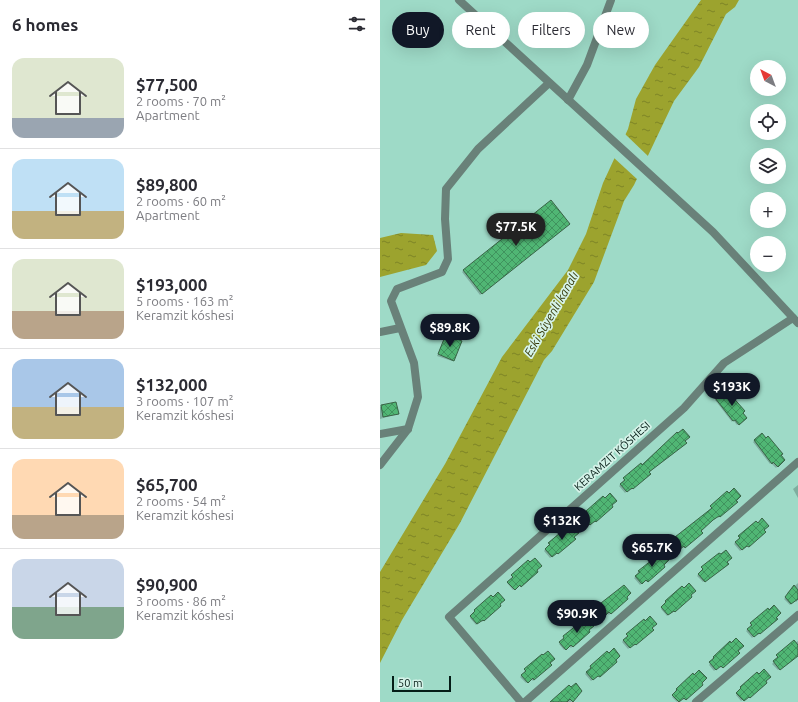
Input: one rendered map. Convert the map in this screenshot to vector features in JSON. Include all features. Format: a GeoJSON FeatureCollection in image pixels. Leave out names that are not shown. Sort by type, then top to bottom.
{"type":"FeatureCollection","features":[{"type":"Feature","properties":{"kind":"street"},"geometry":{"type":"LineString","coordinates":[[459,0],[713,232],[796,320]]}},
{"type":"Feature","properties":{"kind":"street"},"geometry":{"type":"LineString","coordinates":[[568,100],[587,65],[612,0]]}},
{"type":"Feature","properties":{"kind":"street"},"geometry":{"type":"LineString","coordinates":[[380,465],[408,429],[418,397],[414,363],[391,301],[397,289],[442,272],[448,259],[445,219],[446,189],[478,149],[550,83]]}},
{"type":"Feature","properties":{"kind":"street","name":"KERAMZIT KÓSHESI"},"geometry":{"type":"LineString","coordinates":[[520,702],[449,617],[684,408],[724,362],[796,320]]}},
{"type":"Feature","properties":{"kind":"street"},"geometry":{"type":"LineString","coordinates":[[380,332],[400,328]]}},
{"type":"Feature","properties":{"kind":"street"},"geometry":{"type":"LineString","coordinates":[[380,434],[408,429]]}},
{"type":"Feature","properties":{"kind":"street"},"geometry":{"type":"LineString","coordinates":[[525,702],[798,462]]}},
{"type":"Feature","properties":{"kind":"street"},"geometry":{"type":"LineString","coordinates":[[696,702],[798,615]]}},
{"type":"Feature","properties":{"kind":"water","name":"Eski Súyenli kanalı"},"geometry":{"type":"Polygon","coordinates":[[[701,0],[739,0],[735,7],[726,14],[699,67],[674,101],[634,185],[624,201],[594,282],[552,351],[544,360],[460,523],[402,620],[380,663],[380,572],[445,464],[502,357],[568,270],[586,234],[603,183],[628,129],[636,99],[655,65],[701,0]]]}},
{"type":"Feature","properties":{"kind":"water"},"geometry":{"type":"Polygon","coordinates":[[[401,233],[433,235],[437,251],[426,265],[380,277],[380,238],[401,233]]]}},
{"type":"Feature","properties":{"kind":"pier"},"geometry":{"type":"Polygon","coordinates":[[[624,133],[649,157],[638,180],[613,157],[624,133]]]}},
{"type":"Feature","properties":{"kind":"building"},"geometry":{"type":"Polygon","coordinates":[[[551,200],[570,224],[482,294],[463,270],[551,200]]]}},
{"type":"Feature","properties":{"kind":"building"},"geometry":{"type":"Polygon","coordinates":[[[446,334],[462,341],[454,361],[438,354],[446,334]]]}},
{"type":"Feature","properties":{"kind":"building"},"geometry":{"type":"Polygon","coordinates":[[[724,390],[728,395],[730,394],[745,411],[743,413],[747,418],[739,425],[735,420],[733,421],[715,398],[724,390]]]}},
{"type":"Feature","properties":{"kind":"building"},"geometry":{"type":"Polygon","coordinates":[[[396,402],[399,414],[383,417],[381,405],[396,402]]]}},
{"type":"Feature","properties":{"kind":"building"},"geometry":{"type":"Polygon","coordinates":[[[683,429],[690,437],[685,441],[687,443],[649,472],[651,474],[627,492],[620,484],[625,480],[623,478],[641,463],[642,465],[677,432],[678,433],[683,429]]]}},
{"type":"Feature","properties":{"kind":"building"},"geometry":{"type":"Polygon","coordinates":[[[762,433],[766,438],[768,436],[783,454],[781,455],[785,460],[778,467],[773,462],[772,464],[754,440],[762,433]]]}},
{"type":"Feature","properties":{"kind":"building"},"geometry":{"type":"Polygon","coordinates":[[[734,488],[741,496],[736,501],[738,502],[720,517],[719,516],[713,520],[701,531],[703,533],[685,548],[684,546],[679,550],[672,543],[677,538],[675,537],[712,508],[710,506],[727,491],[729,493],[734,488]]]}},
{"type":"Feature","properties":{"kind":"building"},"geometry":{"type":"Polygon","coordinates":[[[610,493],[617,501],[612,505],[613,507],[596,522],[595,521],[590,525],[582,517],[587,512],[586,511],[603,496],[605,498],[610,493]]]}},
{"type":"Feature","properties":{"kind":"building"},"geometry":{"type":"Polygon","coordinates":[[[762,518],[769,526],[764,530],[766,532],[749,547],[747,546],[742,550],[735,542],[740,538],[738,536],[756,521],[758,523],[762,518]]]}},
{"type":"Feature","properties":{"kind":"building"},"geometry":{"type":"Polygon","coordinates":[[[572,525],[579,533],[574,537],[576,539],[552,557],[545,549],[550,544],[548,543],[572,525]]]}},
{"type":"Feature","properties":{"kind":"building"},"geometry":{"type":"Polygon","coordinates":[[[726,550],[732,558],[727,562],[729,564],[705,582],[698,574],[703,569],[701,567],[719,553],[721,554],[726,550]]]}},
{"type":"Feature","properties":{"kind":"building"},"geometry":{"type":"Polygon","coordinates":[[[662,552],[669,560],[664,565],[665,567],[648,582],[646,580],[642,584],[635,576],[640,572],[638,571],[662,552]]]}},
{"type":"Feature","properties":{"kind":"building"},"geometry":{"type":"Polygon","coordinates":[[[535,558],[542,566],[537,570],[538,572],[521,587],[520,585],[515,590],[507,582],[513,577],[511,575],[528,560],[530,562],[535,558]]]}},
{"type":"Feature","properties":{"kind":"building"},"geometry":{"type":"Polygon","coordinates":[[[689,583],[696,591],[691,595],[692,597],[675,612],[674,611],[668,615],[661,607],[666,602],[665,601],[682,586],[684,588],[689,583]]]}},
{"type":"Feature","properties":{"kind":"building"},"geometry":{"type":"Polygon","coordinates":[[[624,585],[631,593],[627,597],[628,599],[611,614],[609,612],[604,617],[597,609],[602,605],[601,603],[624,585]]]}},
{"type":"Feature","properties":{"kind":"building"},"geometry":{"type":"Polygon","coordinates":[[[794,585],[798,590],[798,599],[791,604],[785,597],[794,585]]]}},
{"type":"Feature","properties":{"kind":"building"},"geometry":{"type":"Polygon","coordinates":[[[498,592],[505,600],[500,604],[501,606],[484,621],[483,620],[477,624],[470,616],[475,611],[474,610],[491,595],[493,597],[498,592]]]}},
{"type":"Feature","properties":{"kind":"building"},"geometry":{"type":"Polygon","coordinates":[[[774,605],[781,613],[776,618],[778,619],[754,637],[747,629],[752,625],[750,623],[774,605]]]}},
{"type":"Feature","properties":{"kind":"building"},"geometry":{"type":"Polygon","coordinates":[[[650,616],[657,624],[652,628],[654,630],[630,648],[623,640],[628,636],[626,634],[650,616]]]}},
{"type":"Feature","properties":{"kind":"building"},"geometry":{"type":"Polygon","coordinates":[[[586,618],[594,626],[589,630],[590,632],[573,647],[571,645],[566,650],[559,642],[564,638],[563,636],[586,618]]]}},
{"type":"Feature","properties":{"kind":"building"},"geometry":{"type":"Polygon","coordinates":[[[736,638],[744,646],[738,651],[740,653],[723,668],[721,666],[716,670],[709,662],[730,641],[731,643],[736,638]]]}},
{"type":"Feature","properties":{"kind":"building"},"geometry":{"type":"Polygon","coordinates":[[[794,640],[798,645],[798,656],[780,670],[773,661],[778,657],[776,655],[794,640]]]}},
{"type":"Feature","properties":{"kind":"building"},"geometry":{"type":"Polygon","coordinates":[[[614,648],[620,656],[616,660],[617,662],[600,677],[598,676],[593,680],[586,672],[591,668],[590,666],[607,651],[609,653],[614,648]]]}},
{"type":"Feature","properties":{"kind":"building"},"geometry":{"type":"Polygon","coordinates":[[[548,651],[555,659],[550,663],[552,665],[528,683],[521,675],[526,671],[524,669],[548,651]]]}},
{"type":"Feature","properties":{"kind":"building"},"geometry":{"type":"Polygon","coordinates":[[[764,669],[771,677],[766,681],[767,683],[750,698],[749,697],[744,701],[736,693],[741,688],[740,687],[757,672],[759,674],[764,669]]]}},
{"type":"Feature","properties":{"kind":"building"},"geometry":{"type":"Polygon","coordinates":[[[699,670],[707,678],[702,683],[703,685],[686,700],[684,698],[679,702],[672,695],[677,690],[676,689],[693,673],[694,675],[699,670]]]}},
{"type":"Feature","properties":{"kind":"building"},"geometry":{"type":"Polygon","coordinates":[[[576,683],[582,691],[573,702],[570,699],[567,702],[550,702],[569,685],[571,687],[576,683]]]}}]}
